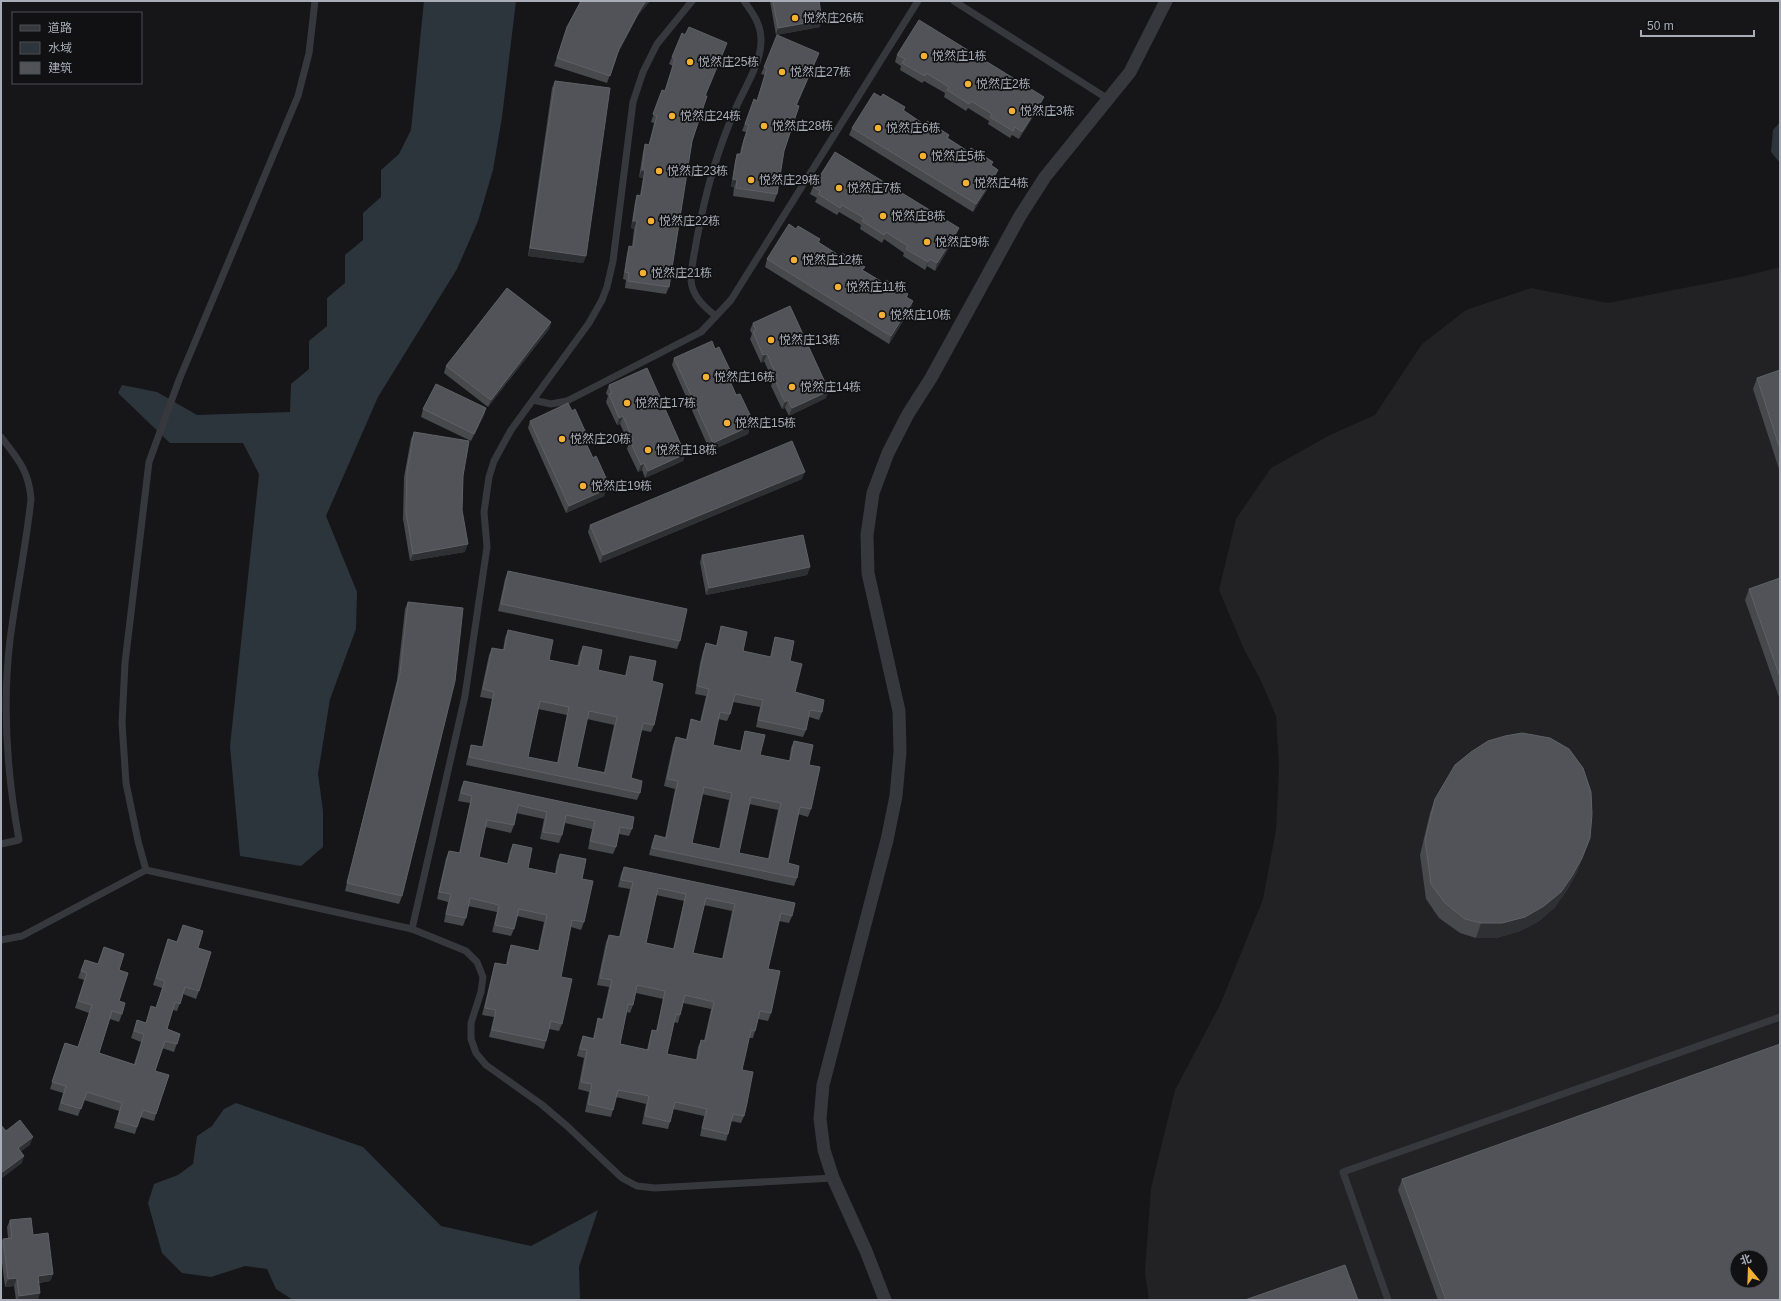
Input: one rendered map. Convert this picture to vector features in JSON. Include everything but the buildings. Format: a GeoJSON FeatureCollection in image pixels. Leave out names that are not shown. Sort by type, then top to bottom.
{"type":"FeatureCollection","features":[{"type":"Feature","properties":{"kind":"street"},"geometry":{"type":"LineString","coordinates":[[885,1300],[866,1251],[833,1178],[824,1150],[820,1119],[823,1085],[896,796],[900,752],[899,711],[868,573],[867,535],[873,493],[888,453],[908,414],[931,378],[1020,216],[1045,177],[1130,72],[1166,1]]}},
{"type":"Feature","properties":{"kind":"lane"},"geometry":{"type":"LineString","coordinates":[[146,870],[131,812],[126,782],[122,723],[125,663],[149,462],[179,380],[298,96],[309,53],[315,1]]}},
{"type":"Feature","properties":{"kind":"lane"},"geometry":{"type":"LineString","coordinates":[[412,929],[465,696],[487,547],[484,512],[489,477],[501,445],[588,324],[602,300],[607,287],[612,261],[633,102],[643,72],[658,44],[692,1]]}},
{"type":"Feature","properties":{"kind":"lane"},"geometry":{"type":"LineString","coordinates":[[716,316],[699,301],[695,295],[691,280],[695,248],[709,183],[730,121],[757,61],[761,39],[756,16],[744,1]]}},
{"type":"Feature","properties":{"kind":"lane"},"geometry":{"type":"LineString","coordinates":[[533,400],[551,404],[567,401],[701,332],[731,300],[918,1]]}},
{"type":"Feature","properties":{"kind":"lane"},"geometry":{"type":"LineString","coordinates":[[954,1],[1108,99]]}},
{"type":"Feature","properties":{"kind":"lane"},"geometry":{"type":"LineString","coordinates":[[1,438],[20,460],[26,472],[30,486],[31,499],[10,641],[6,701],[9,774],[19,840],[1,844]]}},
{"type":"Feature","properties":{"kind":"lane"},"geometry":{"type":"LineString","coordinates":[[1,940],[22,936],[146,870],[412,929],[466,951],[478,962],[482,977],[480,992],[470,1023],[471,1039],[476,1053],[486,1065],[541,1104],[629,1183],[650,1188],[833,1178]]}},
{"type":"Feature","properties":{"kind":"lane"},"geometry":{"type":"LineString","coordinates":[[1388,1300],[1343,1172],[1780,1017]]}},
{"type":"Feature","properties":{"kind":"shaded area"},"geometry":{"type":"Polygon","coordinates":[[[1780,267],[1780,1300],[1149,1300],[1145,1272],[1151,1188],[1175,1090],[1220,1005],[1263,899],[1276,830],[1279,768],[1276,716],[1262,683],[1244,649],[1219,590],[1236,519],[1271,468],[1330,435],[1375,415],[1422,344],[1466,310],[1531,288],[1608,303],[1745,276],[1780,267]]]}},
{"type":"Feature","properties":{"kind":"water"},"geometry":{"type":"Polygon","coordinates":[[[424,1],[516,1],[502,117],[493,170],[478,221],[457,269],[378,397],[326,516],[357,592],[356,629],[330,699],[318,774],[323,811],[323,847],[301,866],[240,856],[230,746],[259,474],[243,443],[170,443],[118,393],[122,385],[157,392],[197,415],[290,412],[291,384],[309,369],[309,341],[327,326],[327,298],[345,283],[345,255],[363,240],[363,213],[381,197],[381,170],[399,154],[411,130],[424,1]]]}},
{"type":"Feature","properties":{"kind":"water"},"geometry":{"type":"Polygon","coordinates":[[[1780,122],[1780,163],[1771,152],[1773,130],[1780,122]]]}},
{"type":"Feature","properties":{"kind":"water"},"geometry":{"type":"Polygon","coordinates":[[[236,1103],[363,1147],[441,1226],[531,1246],[598,1210],[579,1267],[580,1300],[293,1300],[276,1289],[267,1269],[245,1266],[211,1277],[182,1273],[162,1253],[148,1203],[154,1184],[178,1175],[193,1164],[197,1136],[212,1126],[224,1109],[236,1103]]]}},
{"type":"Feature","properties":{"kind":"place","name":"悦然庄26栋"},"geometry":{"type":"Point","coordinates":[795,18]}},
{"type":"Feature","properties":{"kind":"place","name":"悦然庄1栋"},"geometry":{"type":"Point","coordinates":[924,56]}},
{"type":"Feature","properties":{"kind":"place","name":"悦然庄25栋"},"geometry":{"type":"Point","coordinates":[690,62]}},
{"type":"Feature","properties":{"kind":"place","name":"悦然庄27栋"},"geometry":{"type":"Point","coordinates":[782,72]}},
{"type":"Feature","properties":{"kind":"place","name":"悦然庄2栋"},"geometry":{"type":"Point","coordinates":[968,84]}},
{"type":"Feature","properties":{"kind":"place","name":"悦然庄3栋"},"geometry":{"type":"Point","coordinates":[1012,111]}},
{"type":"Feature","properties":{"kind":"place","name":"悦然庄24栋"},"geometry":{"type":"Point","coordinates":[672,116]}},
{"type":"Feature","properties":{"kind":"place","name":"悦然庄28栋"},"geometry":{"type":"Point","coordinates":[764,126]}},
{"type":"Feature","properties":{"kind":"place","name":"悦然庄6栋"},"geometry":{"type":"Point","coordinates":[878,128]}},
{"type":"Feature","properties":{"kind":"place","name":"悦然庄5栋"},"geometry":{"type":"Point","coordinates":[923,156]}},
{"type":"Feature","properties":{"kind":"place","name":"悦然庄23栋"},"geometry":{"type":"Point","coordinates":[659,171]}},
{"type":"Feature","properties":{"kind":"place","name":"悦然庄29栋"},"geometry":{"type":"Point","coordinates":[751,180]}},
{"type":"Feature","properties":{"kind":"place","name":"悦然庄4栋"},"geometry":{"type":"Point","coordinates":[966,183]}},
{"type":"Feature","properties":{"kind":"place","name":"悦然庄7栋"},"geometry":{"type":"Point","coordinates":[839,188]}},
{"type":"Feature","properties":{"kind":"place","name":"悦然庄8栋"},"geometry":{"type":"Point","coordinates":[883,216]}},
{"type":"Feature","properties":{"kind":"place","name":"悦然庄22栋"},"geometry":{"type":"Point","coordinates":[651,221]}},
{"type":"Feature","properties":{"kind":"place","name":"悦然庄9栋"},"geometry":{"type":"Point","coordinates":[927,242]}},
{"type":"Feature","properties":{"kind":"place","name":"悦然庄12栋"},"geometry":{"type":"Point","coordinates":[794,260]}},
{"type":"Feature","properties":{"kind":"place","name":"悦然庄21栋"},"geometry":{"type":"Point","coordinates":[643,273]}},
{"type":"Feature","properties":{"kind":"place","name":"悦然庄11栋"},"geometry":{"type":"Point","coordinates":[838,287]}},
{"type":"Feature","properties":{"kind":"place","name":"悦然庄10栋"},"geometry":{"type":"Point","coordinates":[882,315]}},
{"type":"Feature","properties":{"kind":"place","name":"悦然庄13栋"},"geometry":{"type":"Point","coordinates":[771,340]}},
{"type":"Feature","properties":{"kind":"place","name":"悦然庄16栋"},"geometry":{"type":"Point","coordinates":[706,377]}},
{"type":"Feature","properties":{"kind":"place","name":"悦然庄14栋"},"geometry":{"type":"Point","coordinates":[792,387]}},
{"type":"Feature","properties":{"kind":"place","name":"悦然庄17栋"},"geometry":{"type":"Point","coordinates":[627,403]}},
{"type":"Feature","properties":{"kind":"place","name":"悦然庄15栋"},"geometry":{"type":"Point","coordinates":[727,423]}},
{"type":"Feature","properties":{"kind":"place","name":"悦然庄20栋"},"geometry":{"type":"Point","coordinates":[562,439]}},
{"type":"Feature","properties":{"kind":"place","name":"悦然庄18栋"},"geometry":{"type":"Point","coordinates":[648,450]}},
{"type":"Feature","properties":{"kind":"place","name":"悦然庄19栋"},"geometry":{"type":"Point","coordinates":[583,486]}}]}
